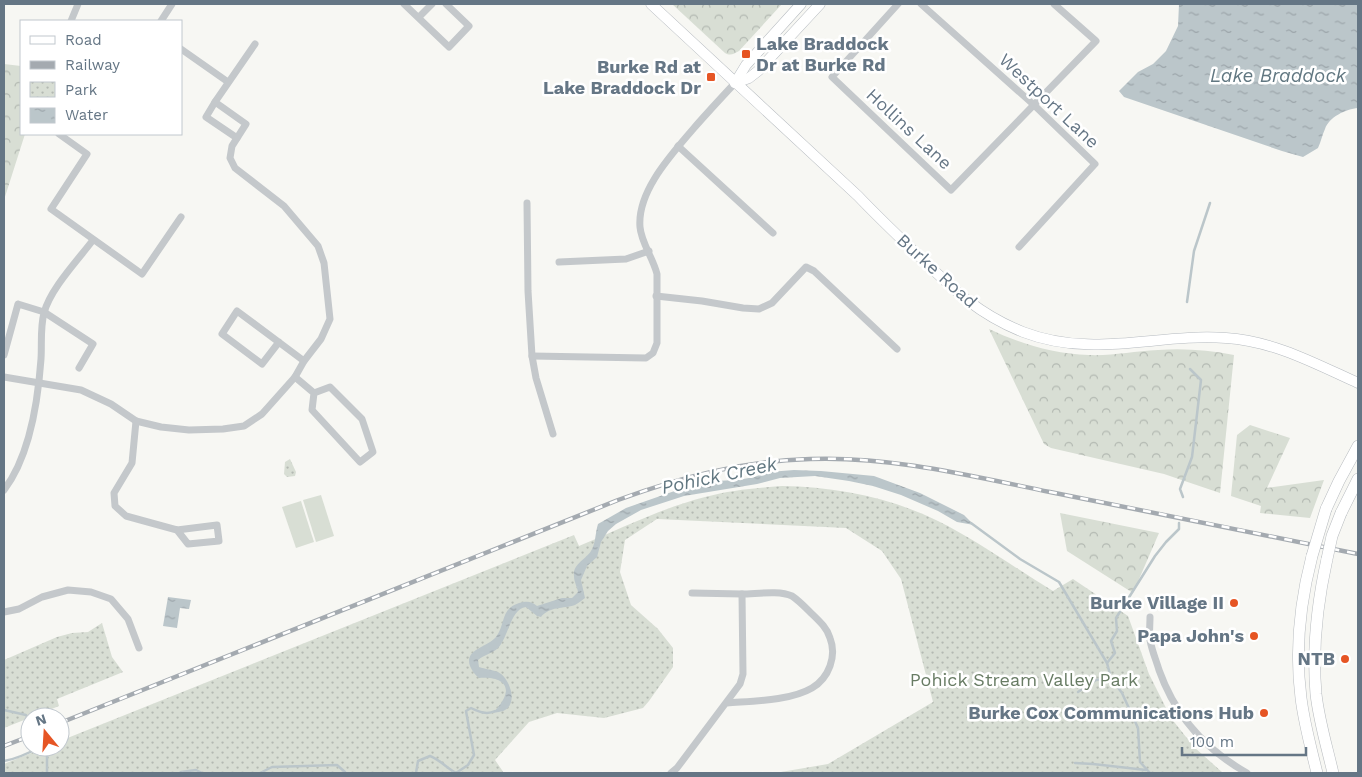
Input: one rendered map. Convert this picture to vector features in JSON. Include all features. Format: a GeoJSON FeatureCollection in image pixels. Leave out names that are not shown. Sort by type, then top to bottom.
{"type":"FeatureCollection","features":[{"type":"Feature","properties":{"kind":"main road","name":"Burke Road"},"geometry":{"type":"LineString","coordinates":[[651,4],[735,83],[779,121],[954,291],[1004,324],[1044,339],[1082,345],[1112,345],[1202,337],[1249,340],[1288,352],[1358,384]]}},
{"type":"Feature","properties":{"kind":"main road"},"geometry":{"type":"LineString","coordinates":[[735,83],[746,65],[801,4]]}},
{"type":"Feature","properties":{"kind":"main road"},"geometry":{"type":"LineString","coordinates":[[735,83],[749,78],[758,71],[820,4]]}},
{"type":"Feature","properties":{"kind":"main road"},"geometry":{"type":"LineString","coordinates":[[1316,773],[1304,720],[1299,676],[1299,633],[1302,608],[1312,556],[1326,509],[1358,446]]}},
{"type":"Feature","properties":{"kind":"main road"},"geometry":{"type":"LineString","coordinates":[[1334,773],[1320,718],[1315,673],[1316,622],[1321,584],[1332,536],[1341,513],[1358,480]]}},
{"type":"Feature","properties":{"kind":"street"},"geometry":{"type":"LineString","coordinates":[[71,20],[78,4]]}},
{"type":"Feature","properties":{"kind":"street"},"geometry":{"type":"LineString","coordinates":[[162,20],[172,4]]}},
{"type":"Feature","properties":{"kind":"street"},"geometry":{"type":"LineString","coordinates":[[404,4],[449,47],[469,26],[446,4]]}},
{"type":"Feature","properties":{"kind":"street"},"geometry":{"type":"LineString","coordinates":[[419,17],[432,4]]}},
{"type":"Feature","properties":{"kind":"street","name":"Hollins Lane"},"geometry":{"type":"LineString","coordinates":[[898,4],[832,77],[951,190],[1034,105]]}},
{"type":"Feature","properties":{"kind":"street","name":"Westport Lane"},"geometry":{"type":"LineString","coordinates":[[921,4],[1034,105],[1095,164],[1020,247]]}},
{"type":"Feature","properties":{"kind":"street"},"geometry":{"type":"LineString","coordinates":[[1034,105],[1096,41],[1054,4]]}},
{"type":"Feature","properties":{"kind":"street"},"geometry":{"type":"LineString","coordinates":[[237,138],[206,117],[255,44]]}},
{"type":"Feature","properties":{"kind":"street"},"geometry":{"type":"LineString","coordinates":[[182,50],[228,82]]}},
{"type":"Feature","properties":{"kind":"street"},"geometry":{"type":"LineString","coordinates":[[532,356],[646,358],[653,354],[657,343],[657,274],[640,230],[643,204],[661,167],[735,83]]}},
{"type":"Feature","properties":{"kind":"street"},"geometry":{"type":"LineString","coordinates":[[4,377],[81,390],[111,404],[136,421],[161,427],[190,430],[244,426],[262,414],[295,377],[304,361],[321,339],[330,319],[324,263],[318,246],[284,206],[235,168],[230,158],[232,146],[246,124],[215,102]]}},
{"type":"Feature","properties":{"kind":"street"},"geometry":{"type":"LineString","coordinates":[[60,135],[88,154],[51,209],[142,274],[181,217]]}},
{"type":"Feature","properties":{"kind":"street"},"geometry":{"type":"LineString","coordinates":[[678,146],[773,233]]}},
{"type":"Feature","properties":{"kind":"street"},"geometry":{"type":"LineString","coordinates":[[527,203],[528,291],[532,356],[536,378],[553,434]]}},
{"type":"Feature","properties":{"kind":"street"},"geometry":{"type":"LineString","coordinates":[[4,490],[15,473],[32,427],[44,312],[54,290],[93,240]]}},
{"type":"Feature","properties":{"kind":"street"},"geometry":{"type":"LineString","coordinates":[[559,262],[626,258],[649,251]]}},
{"type":"Feature","properties":{"kind":"street"},"geometry":{"type":"LineString","coordinates":[[656,296],[759,309],[772,303],[806,267],[814,271],[897,349]]}},
{"type":"Feature","properties":{"kind":"street"},"geometry":{"type":"LineString","coordinates":[[4,355],[18,304],[44,312],[93,344],[80,368]]}},
{"type":"Feature","properties":{"kind":"street"},"geometry":{"type":"LineString","coordinates":[[280,342],[262,364],[222,334],[238,311],[280,342],[304,361]]}},
{"type":"Feature","properties":{"kind":"street"},"geometry":{"type":"LineString","coordinates":[[295,377],[314,393]]}},
{"type":"Feature","properties":{"kind":"street"},"geometry":{"type":"LineString","coordinates":[[330,387],[362,419],[373,452],[360,462],[312,410],[314,393],[330,387]]}},
{"type":"Feature","properties":{"kind":"street"},"geometry":{"type":"LineString","coordinates":[[136,421],[132,463],[114,494],[115,506],[126,516],[177,530],[217,525],[219,541],[188,544],[177,530]]}},
{"type":"Feature","properties":{"kind":"street"},"geometry":{"type":"LineString","coordinates":[[4,612],[19,609],[42,597],[68,590],[91,592],[111,599],[128,619],[140,648]]}},
{"type":"Feature","properties":{"kind":"street"},"geometry":{"type":"LineString","coordinates":[[692,593],[783,593],[801,603],[824,626],[830,637],[833,651],[831,663],[824,678],[814,687],[789,697],[726,703]]}},
{"type":"Feature","properties":{"kind":"street"},"geometry":{"type":"LineString","coordinates":[[674,771],[740,684],[742,674],[742,594]]}},
{"type":"Feature","properties":{"kind":"street"},"geometry":{"type":"LineString","coordinates":[[1150,617],[1152,649],[1163,681],[1177,708],[1194,732],[1221,756],[1247,773]]}},
{"type":"Feature","properties":{"kind":"green space"},"geometry":{"type":"Polygon","coordinates":[[[672,4],[782,4],[739,51],[730,54],[725,53],[672,4]]]}},
{"type":"Feature","properties":{"kind":"green space"},"geometry":{"type":"Polygon","coordinates":[[[4,64],[20,66],[20,135],[25,135],[4,200],[4,64]]]}},
{"type":"Feature","properties":{"kind":"green space"},"geometry":{"type":"Polygon","coordinates":[[[989,329],[1037,347],[1063,353],[1106,355],[1177,349],[1234,355],[1220,493],[1164,474],[1051,448],[1044,444],[989,329]]]}},
{"type":"Feature","properties":{"kind":"green space"},"geometry":{"type":"Polygon","coordinates":[[[1250,425],[1290,438],[1267,488],[1324,480],[1310,518],[1260,513],[1261,506],[1231,496],[1237,435],[1250,425]]]}},
{"type":"Feature","properties":{"kind":"green space"},"geometry":{"type":"Polygon","coordinates":[[[290,459],[296,472],[295,476],[287,477],[284,474],[285,462],[290,459]]]}},
{"type":"Feature","properties":{"kind":"green space","name":"Pohick Stream Valley Park"},"geometry":{"type":"Polygon","coordinates":[[[782,486],[802,487],[842,491],[881,500],[938,521],[968,537],[1053,591],[1073,579],[1128,616],[1149,674],[1171,718],[1194,747],[1223,773],[775,773],[828,764],[933,702],[901,579],[882,551],[846,528],[657,519],[625,540],[620,572],[631,605],[658,629],[673,648],[673,667],[643,708],[604,718],[557,713],[529,722],[495,760],[504,773],[4,773],[4,764],[21,757],[70,757],[70,737],[574,535],[579,546],[657,513],[689,502],[734,491],[782,486]]]}},
{"type":"Feature","properties":{"kind":"green space"},"geometry":{"type":"Polygon","coordinates":[[[321,495],[334,536],[316,542],[303,500],[321,495]]]}},
{"type":"Feature","properties":{"kind":"green space"},"geometry":{"type":"Polygon","coordinates":[[[301,501],[314,542],[296,548],[282,507],[301,501]]]}},
{"type":"Feature","properties":{"kind":"green space"},"geometry":{"type":"Polygon","coordinates":[[[1060,513],[1159,533],[1133,593],[1067,551],[1060,513]]]}},
{"type":"Feature","properties":{"kind":"green space"},"geometry":{"type":"Polygon","coordinates":[[[102,623],[112,657],[123,672],[57,699],[59,706],[56,707],[20,707],[20,722],[4,728],[4,660],[57,637],[72,633],[88,632],[102,623]]]}},
{"type":"Feature","properties":{"kind":"water","name":"Lake Braddock"},"geometry":{"type":"Polygon","coordinates":[[[1179,4],[1358,4],[1358,108],[1348,110],[1334,117],[1327,125],[1318,148],[1303,157],[1124,97],[1119,91],[1138,72],[1153,64],[1166,51],[1178,26],[1179,4]]]}},
{"type":"Feature","properties":{"kind":"water"},"geometry":{"type":"Polygon","coordinates":[[[794,470],[874,476],[920,493],[964,515],[974,525],[957,522],[938,511],[901,495],[873,486],[815,476],[780,478],[757,484],[684,496],[641,510],[616,524],[608,531],[601,542],[597,557],[587,566],[581,580],[585,598],[575,605],[548,611],[541,617],[526,607],[521,609],[513,618],[498,648],[478,660],[479,667],[496,671],[502,675],[506,679],[511,691],[512,696],[509,707],[504,711],[493,713],[504,697],[505,687],[503,683],[496,679],[479,678],[470,666],[470,656],[496,637],[506,613],[513,606],[527,602],[537,606],[562,598],[572,598],[578,592],[574,580],[574,572],[577,565],[593,548],[598,524],[626,508],[686,487],[714,481],[738,480],[769,472],[794,470]]]}},
{"type":"Feature","properties":{"kind":"water"},"geometry":{"type":"Polygon","coordinates":[[[168,597],[191,600],[189,609],[180,608],[177,628],[163,626],[168,597]]]}},
{"type":"Feature","properties":{"kind":"waterway"},"geometry":{"type":"LineString","coordinates":[[1187,302],[1194,251],[1210,203]]}},
{"type":"Feature","properties":{"kind":"waterway"},"geometry":{"type":"LineString","coordinates":[[1183,497],[1180,489],[1192,457],[1201,380],[1190,369]]}},
{"type":"Feature","properties":{"kind":"waterway","name":"Pohick Creek"},"geometry":{"type":"LineString","coordinates":[[971,523],[1020,559],[1059,582],[1107,663],[1111,678],[1122,693],[1138,728],[1140,762],[1150,773]]}},
{"type":"Feature","properties":{"kind":"waterway"},"geometry":{"type":"LineString","coordinates":[[1107,663],[1115,653],[1111,641],[1117,631],[1116,618],[1155,556],[1179,529],[1179,523]]}},
{"type":"Feature","properties":{"kind":"waterway"},"geometry":{"type":"LineString","coordinates":[[1078,692],[1096,680],[1111,678]]}},
{"type":"Feature","properties":{"kind":"waterway","name":"Pohick Creek"},"geometry":{"type":"LineString","coordinates":[[416,773],[418,761],[430,756],[456,773],[468,765],[474,755],[466,711],[471,708],[489,713],[495,711]]}},
{"type":"Feature","properties":{"kind":"waterway"},"geometry":{"type":"LineString","coordinates":[[4,710],[20,714]]}},
{"type":"Feature","properties":{"kind":"waterway"},"geometry":{"type":"LineString","coordinates":[[4,761],[20,756]]}},
{"type":"Feature","properties":{"kind":"waterway","name":"Pohick Creek"},"geometry":{"type":"LineString","coordinates":[[47,757],[47,773]]}},
{"type":"Feature","properties":{"kind":"waterway"},"geometry":{"type":"LineString","coordinates":[[1075,763],[1146,770]]}},
{"type":"Feature","properties":{"kind":"waterway","name":"Pohick Creek"},"geometry":{"type":"LineString","coordinates":[[260,773],[272,767],[337,765],[344,773]]}},
{"type":"Feature","properties":{"kind":"waterway","name":"Pohick Creek"},"geometry":{"type":"LineString","coordinates":[[180,773],[196,770],[202,773]]}},
{"type":"Feature","properties":{"kind":"railway"},"geometry":{"type":"LineString","coordinates":[[70,719],[618,500],[689,477],[760,463],[785,460],[840,459],[931,468],[1358,554]]}},
{"type":"Feature","properties":{"kind":"railway"},"geometry":{"type":"LineString","coordinates":[[4,746],[20,740]]}},
{"type":"Feature","properties":{"kind":"place","name":"Lake Braddock Dr at Burke Rd"},"geometry":{"type":"Point","coordinates":[746,54]}},
{"type":"Feature","properties":{"kind":"place","name":"Burke Rd at Lake Braddock Dr"},"geometry":{"type":"Point","coordinates":[711,77]}},
{"type":"Feature","properties":{"kind":"place","name":"Burke Village II"},"geometry":{"type":"Point","coordinates":[1234,603]}},
{"type":"Feature","properties":{"kind":"place","name":"Papa John's"},"geometry":{"type":"Point","coordinates":[1254,636]}},
{"type":"Feature","properties":{"kind":"place","name":"NTB"},"geometry":{"type":"Point","coordinates":[1345,659]}},
{"type":"Feature","properties":{"kind":"place","name":"Burke Cox Communications Hub"},"geometry":{"type":"Point","coordinates":[1264,713]}}]}
